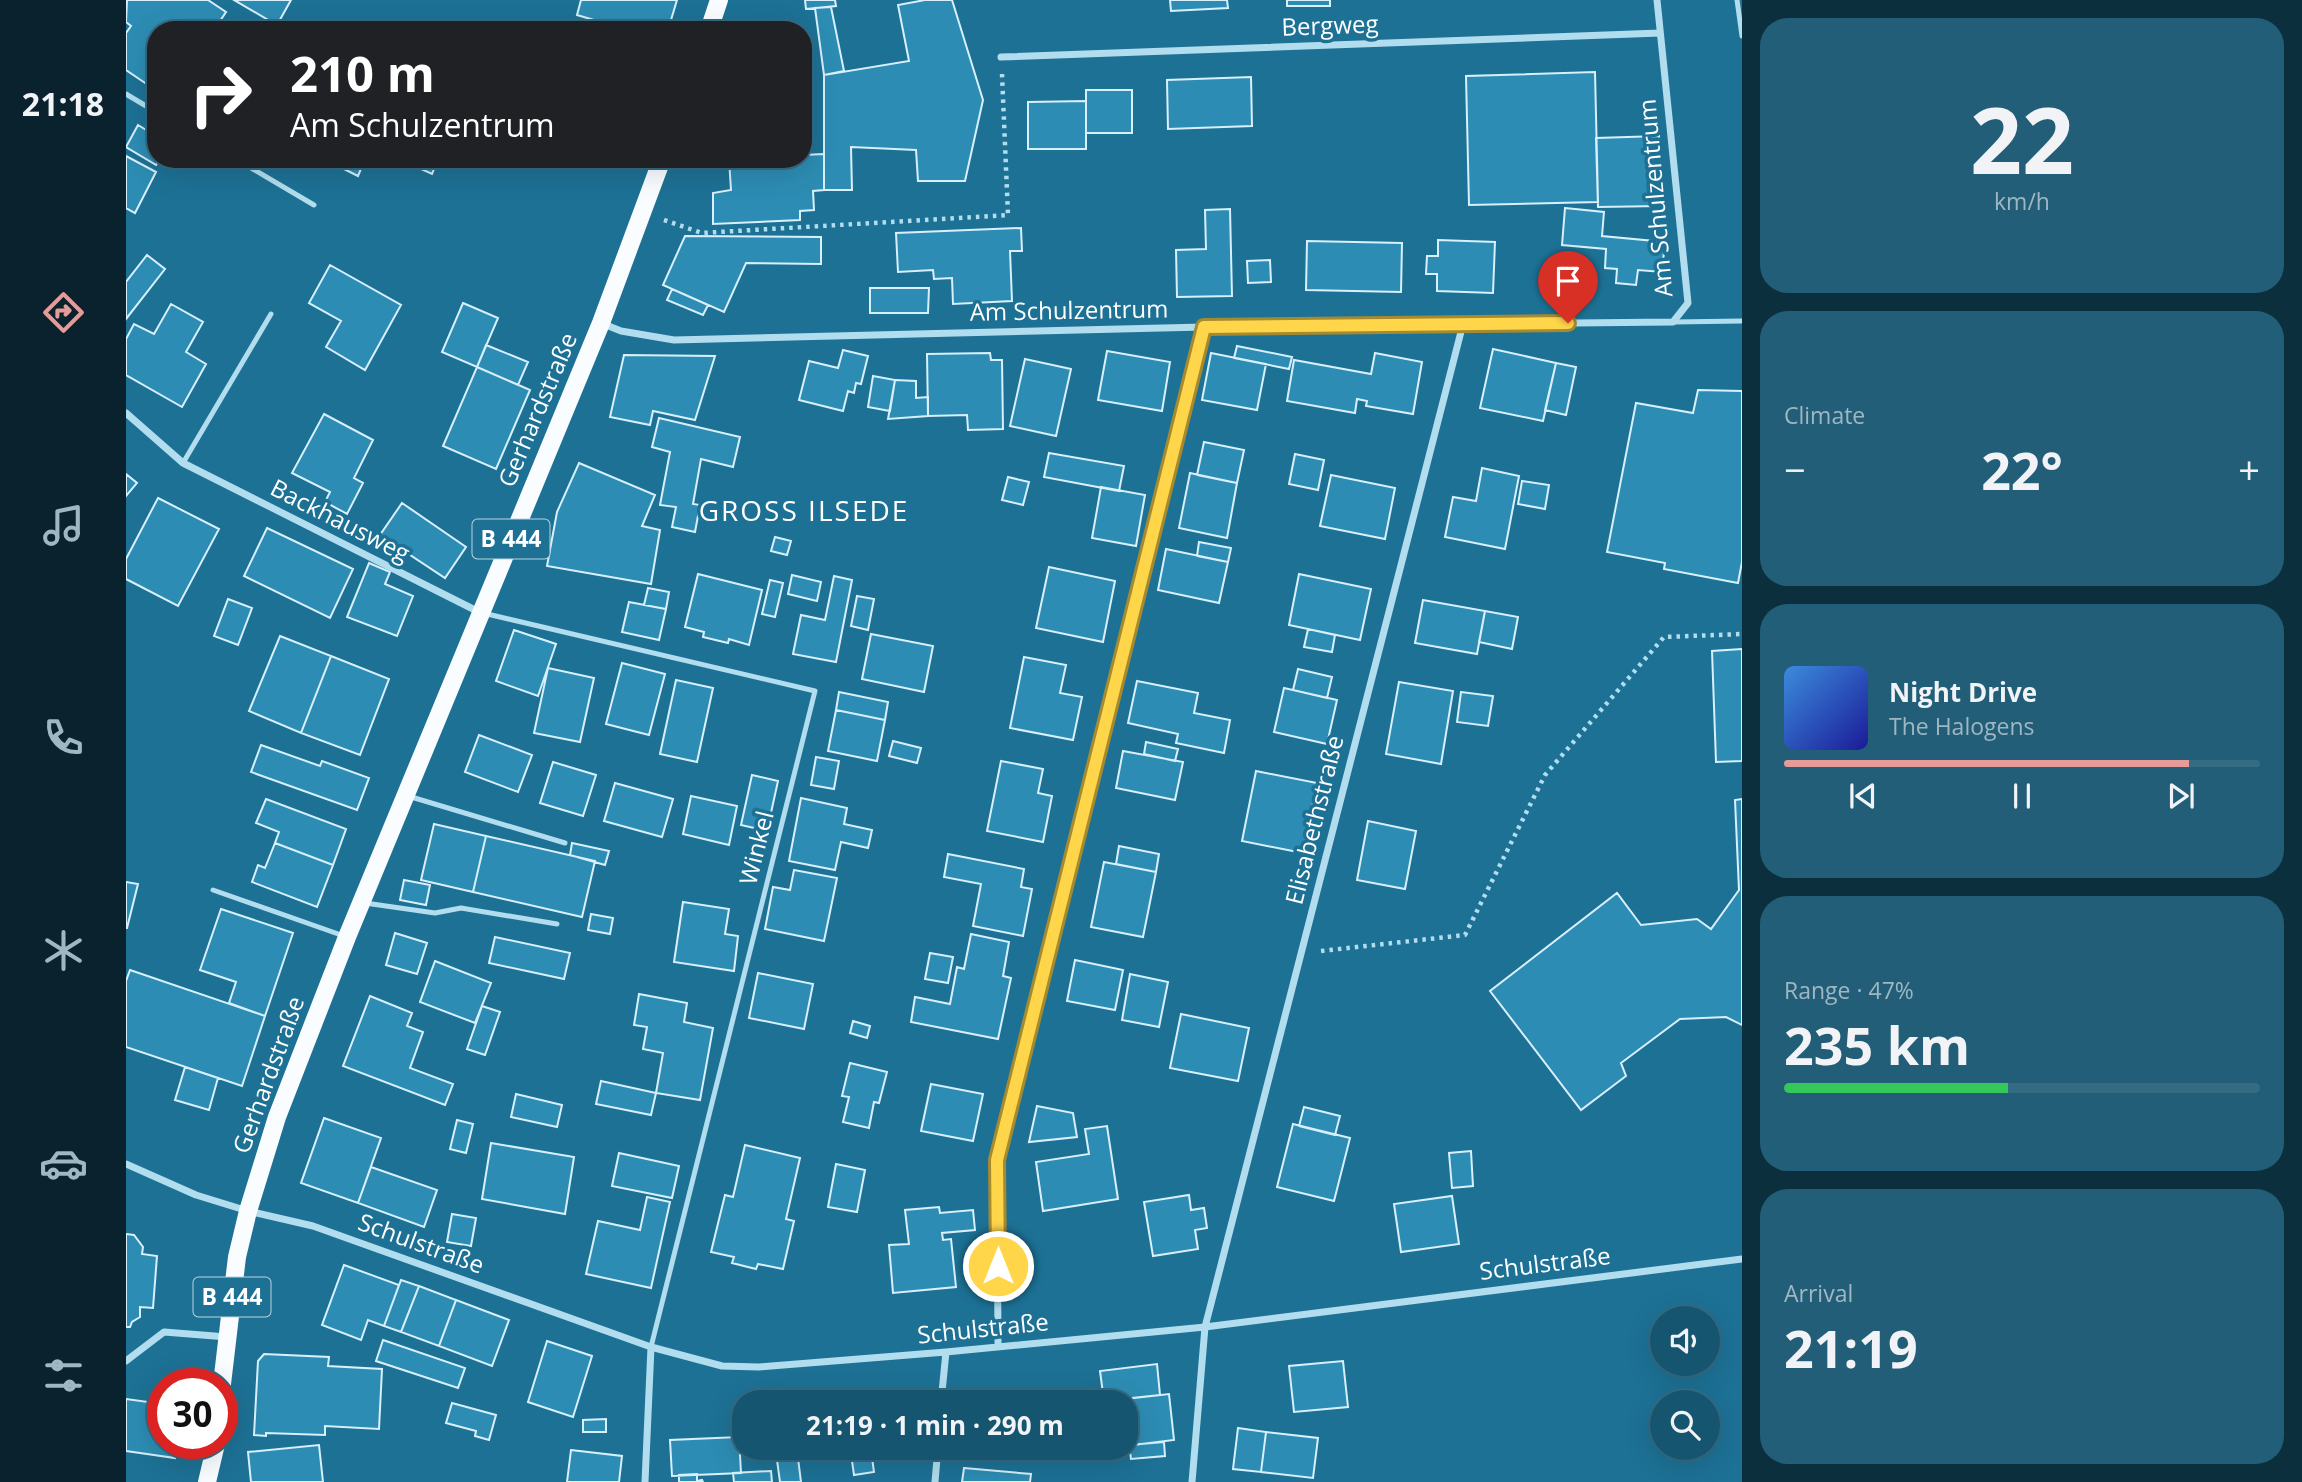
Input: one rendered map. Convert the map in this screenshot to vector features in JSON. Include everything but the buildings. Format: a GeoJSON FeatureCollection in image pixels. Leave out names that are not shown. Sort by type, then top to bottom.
{"type":"FeatureCollection","features":[{"type":"Feature","properties":{"kind":"main road"},"geometry":{"type":"LineString","coordinates":[[712,21],[719,0]]}},
{"type":"Feature","properties":{"kind":"main road","name":"Gerhardstraße"},"geometry":{"type":"LineString","coordinates":[[224,1368],[237,1257],[277,1117],[347,937],[601,323],[659,168]]}},
{"type":"Feature","properties":{"kind":"main road"},"geometry":{"type":"LineString","coordinates":[[207,1482],[212,1459]]}},
{"type":"Feature","properties":{"kind":"street","name":"Am Schulzentrum"},"geometry":{"type":"LineString","coordinates":[[601,323],[621,331],[674,341],[1204,327],[1673,322],[1688,303],[1657,0]]}},
{"type":"Feature","properties":{"kind":"street","name":"Bergweg"},"geometry":{"type":"LineString","coordinates":[[1001,57],[1660,33]]}},
{"type":"Feature","properties":{"kind":"street","name":"Elisabethstraße"},"geometry":{"type":"LineString","coordinates":[[1192,1482],[1205,1327],[1463,324]]}},
{"type":"Feature","properties":{"kind":"street"},"geometry":{"type":"LineString","coordinates":[[998,1346],[997,1160],[1204,327]]}},
{"type":"Feature","properties":{"kind":"street","name":"Backhausweg"},"geometry":{"type":"LineString","coordinates":[[126,413],[183,463],[480,613]]}},
{"type":"Feature","properties":{"kind":"street","name":"Schulstraße"},"geometry":{"type":"LineString","coordinates":[[126,1164],[196,1195],[248,1211],[313,1226],[651,1347],[722,1366],[760,1367],[946,1352],[1205,1327],[1742,1259]]}},
{"type":"Feature","properties":{"kind":"street"},"geometry":{"type":"LineString","coordinates":[[126,1361],[164,1332],[228,1337]]}},
{"type":"Feature","properties":{"kind":"street"},"geometry":{"type":"LineString","coordinates":[[645,1482],[651,1347]]}},
{"type":"Feature","properties":{"kind":"street"},"geometry":{"type":"LineString","coordinates":[[943,1390],[946,1352]]}},
{"type":"Feature","properties":{"kind":"street"},"geometry":{"type":"LineString","coordinates":[[934,1482],[936,1460]]}},
{"type":"Feature","properties":{"kind":"lane"},"geometry":{"type":"LineString","coordinates":[[1737,0],[1742,36]]}},
{"type":"Feature","properties":{"kind":"lane"},"geometry":{"type":"LineString","coordinates":[[126,94],[147,107]]}},
{"type":"Feature","properties":{"kind":"lane"},"geometry":{"type":"LineString","coordinates":[[251,168],[314,205]]}},
{"type":"Feature","properties":{"kind":"lane"},"geometry":{"type":"LineString","coordinates":[[183,463],[271,314]]}},
{"type":"Feature","properties":{"kind":"lane"},"geometry":{"type":"LineString","coordinates":[[1673,322],[1742,321]]}},
{"type":"Feature","properties":{"kind":"lane","name":"Winkel"},"geometry":{"type":"LineString","coordinates":[[480,613],[815,691],[651,1347]]}},
{"type":"Feature","properties":{"kind":"lane"},"geometry":{"type":"LineString","coordinates":[[405,795],[565,843]]}},
{"type":"Feature","properties":{"kind":"lane"},"geometry":{"type":"LineString","coordinates":[[213,890],[347,937]]}},
{"type":"Feature","properties":{"kind":"lane"},"geometry":{"type":"LineString","coordinates":[[362,903],[435,913],[461,908],[557,924]]}},
{"type":"Feature","properties":{"kind":"path"},"geometry":{"type":"LineString","coordinates":[[643,213],[702,233],[1008,215],[1001,57]]}},
{"type":"Feature","properties":{"kind":"path"},"geometry":{"type":"LineString","coordinates":[[1301,953],[1465,935],[1545,775],[1664,637],[1742,634]]}},
{"type":"Feature","properties":{"kind":"district","name":"GROSS ILSEDE"},"geometry":{"type":"Point","coordinates":[804,511]}},
{"type":"Feature","properties":{"kind":"route"},"geometry":{"type":"LineString","coordinates":[[998,1266],[997,1160],[1204,327],[1568,323]]}}]}
